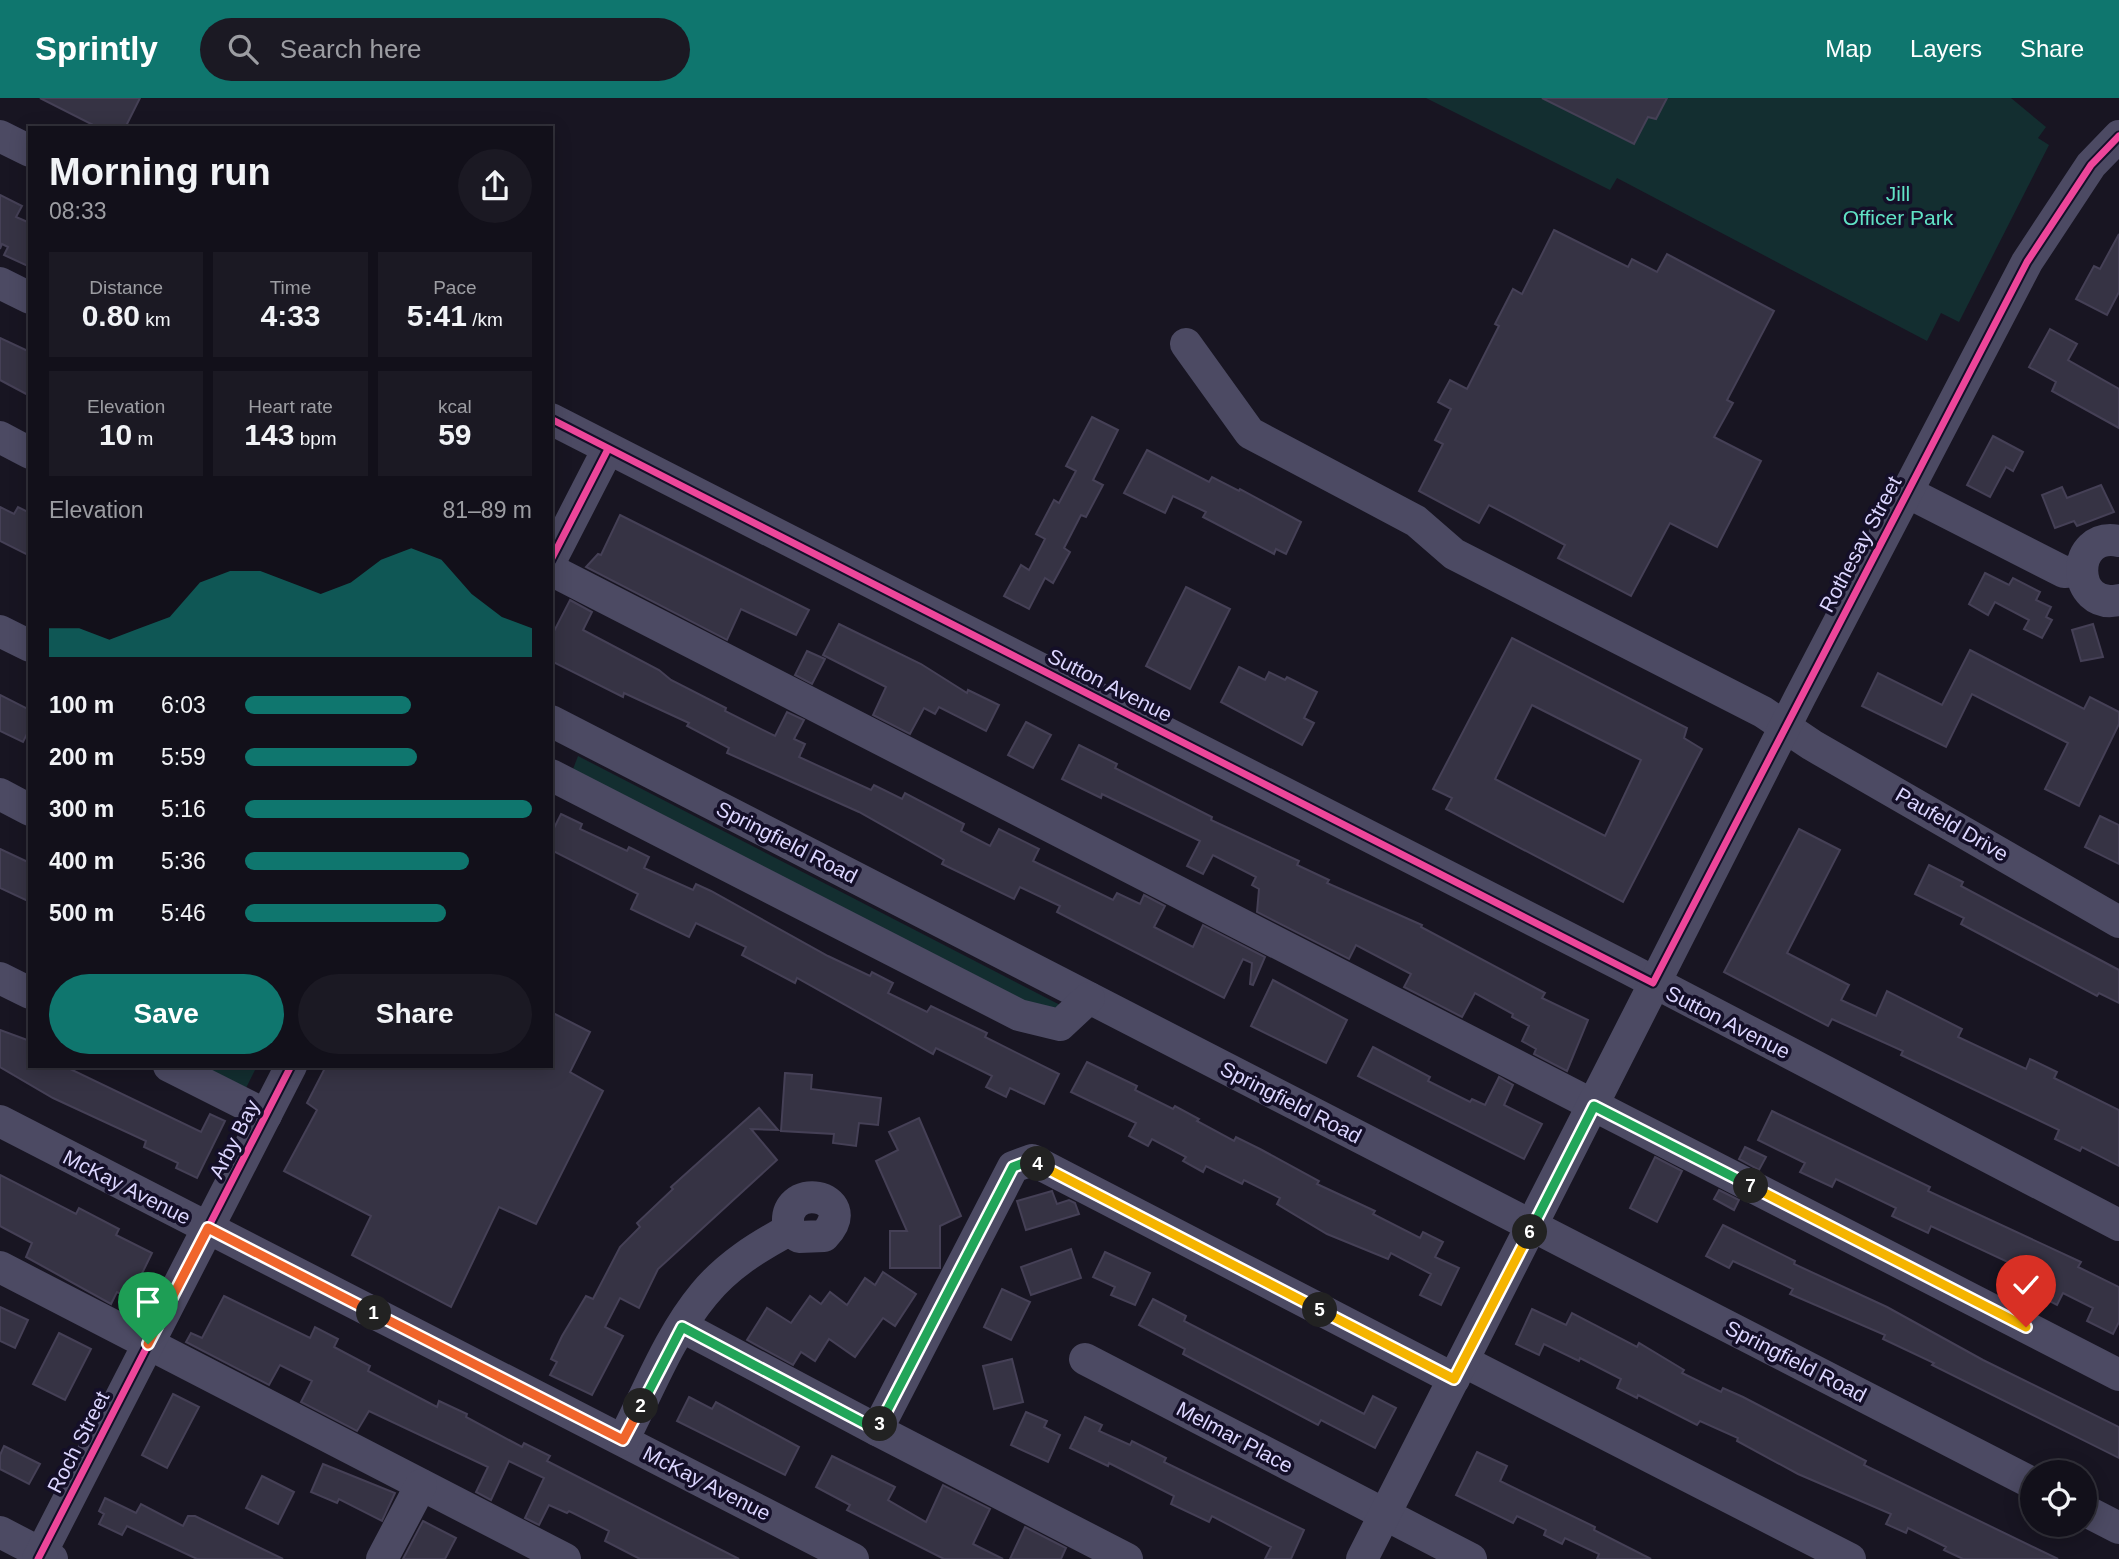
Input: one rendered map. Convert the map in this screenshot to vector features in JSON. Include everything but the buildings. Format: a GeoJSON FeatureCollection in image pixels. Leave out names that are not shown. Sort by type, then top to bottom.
{"type":"FeatureCollection","features":[{"type":"Feature","properties":{"kind":"street"},"geometry":{"type":"LineString","coordinates":[[0,136],[28,150]]}},
{"type":"Feature","properties":{"kind":"street","name":"Rothesay Street"},"geometry":{"type":"LineString","coordinates":[[1362,1559],[1594,1106],[1653,983],[2026,262],[2091,165],[2119,136]]}},
{"type":"Feature","properties":{"kind":"street"},"geometry":{"type":"LineString","coordinates":[[0,283],[28,297]]}},
{"type":"Feature","properties":{"kind":"street","name":"Paufeld Drive"},"geometry":{"type":"LineString","coordinates":[[1186,344],[1250,433],[1416,521],[1454,554],[1785,726],[1812,745],[2119,922]]}},
{"type":"Feature","properties":{"kind":"street","name":"Sutton Avenue"},"geometry":{"type":"LineString","coordinates":[[553,420],[1653,983],[2119,1225]]}},
{"type":"Feature","properties":{"kind":"street"},"geometry":{"type":"LineString","coordinates":[[0,437],[28,452]]}},
{"type":"Feature","properties":{"kind":"street"},"geometry":{"type":"LineString","coordinates":[[553,556],[608,449]]}},
{"type":"Feature","properties":{"kind":"street"},"geometry":{"type":"LineString","coordinates":[[1907,492],[2064,572],[2080,571]]}},
{"type":"Feature","properties":{"kind":"street"},"geometry":{"type":"LineString","coordinates":[[2119,541],[2104,541],[2094,545],[2082,561],[2080,571],[2082,581],[2094,597],[2104,601],[2119,600]]}},
{"type":"Feature","properties":{"kind":"street"},"geometry":{"type":"LineString","coordinates":[[553,571],[2119,1375]]}},
{"type":"Feature","properties":{"kind":"street"},"geometry":{"type":"LineString","coordinates":[[0,631],[28,645]]}},
{"type":"Feature","properties":{"kind":"street","name":"Springfield Road"},"geometry":{"type":"LineString","coordinates":[[553,722],[2020,1477]]}},
{"type":"Feature","properties":{"kind":"street"},"geometry":{"type":"LineString","coordinates":[[553,776],[1020,1015],[1060,1025],[1089,998]]}},
{"type":"Feature","properties":{"kind":"street"},"geometry":{"type":"LineString","coordinates":[[0,794],[28,809]]}},
{"type":"Feature","properties":{"kind":"street"},"geometry":{"type":"LineString","coordinates":[[0,978],[28,992]]}},
{"type":"Feature","properties":{"kind":"street"},"geometry":{"type":"LineString","coordinates":[[173,1068],[266,1115]]}},
{"type":"Feature","properties":{"kind":"street","name":"Arby Bay"},"geometry":{"type":"LineString","coordinates":[[208,1228],[290,1068]]}},
{"type":"Feature","properties":{"kind":"street","name":"McKay Avenue"},"geometry":{"type":"LineString","coordinates":[[0,1121],[853,1559]]}},
{"type":"Feature","properties":{"kind":"street"},"geometry":{"type":"LineString","coordinates":[[877,1430],[1013,1167],[1032,1160],[1850,1559]]}},
{"type":"Feature","properties":{"kind":"street","name":"Roch Street"},"geometry":{"type":"LineString","coordinates":[[43,1557],[208,1228]]}},
{"type":"Feature","properties":{"kind":"street"},"geometry":{"type":"LineString","coordinates":[[623,1440],[682,1327],[703,1296],[731,1268],[789,1230]]}},
{"type":"Feature","properties":{"kind":"street"},"geometry":{"type":"LineString","coordinates":[[0,1267],[565,1559]]}},
{"type":"Feature","properties":{"kind":"street"},"geometry":{"type":"LineString","coordinates":[[682,1327],[1127,1559]]}},
{"type":"Feature","properties":{"kind":"street","name":"Melmar Place"},"geometry":{"type":"LineString","coordinates":[[1085,1359],[1471,1559]]}},
{"type":"Feature","properties":{"kind":"street"},"geometry":{"type":"LineString","coordinates":[[382,1559],[421,1485]]}},
{"type":"Feature","properties":{"kind":"street"},"geometry":{"type":"LineString","coordinates":[[2097,1517],[2119,1528]]}},
{"type":"Feature","properties":{"kind":"street"},"geometry":{"type":"LineString","coordinates":[[0,1532],[43,1557]]}},
{"type":"Feature","properties":{"kind":"green space","name":"Jill Officer Park"},"geometry":{"type":"Polygon","coordinates":[[[1426,98],[2011,98],[2046,127],[2038,138],[2049,145],[1959,322],[1941,313],[1927,341],[1617,178],[1610,190],[1426,98]]]}},
{"type":"Feature","properties":{"kind":"green space"},"geometry":{"type":"Polygon","coordinates":[[[578,756],[1064,1007],[1037,1012],[570,777],[578,756]]]}},
{"type":"Feature","properties":{"kind":"green space"},"geometry":{"type":"Polygon","coordinates":[[[199,1068],[256,1068],[244,1092],[199,1068]]]}},
{"type":"Feature","properties":{"kind":"cycle path"},"geometry":{"type":"LineString","coordinates":[[553,420],[1653,983],[2027,262],[2091,165],[2119,136]]}},
{"type":"Feature","properties":{"kind":"cycle path"},"geometry":{"type":"LineString","coordinates":[[553,556],[608,449]]}},
{"type":"Feature","properties":{"kind":"cycle path"},"geometry":{"type":"LineString","coordinates":[[38,1559],[290,1068]]}},
{"type":"Feature","properties":{"kind":"route"},"geometry":{"type":"LineString","coordinates":[[148,1344],[208,1228],[623,1440],[682,1327],[877,1430],[1013,1167],[1032,1160],[1454,1379],[1594,1106],[2026,1327]]}}]}
